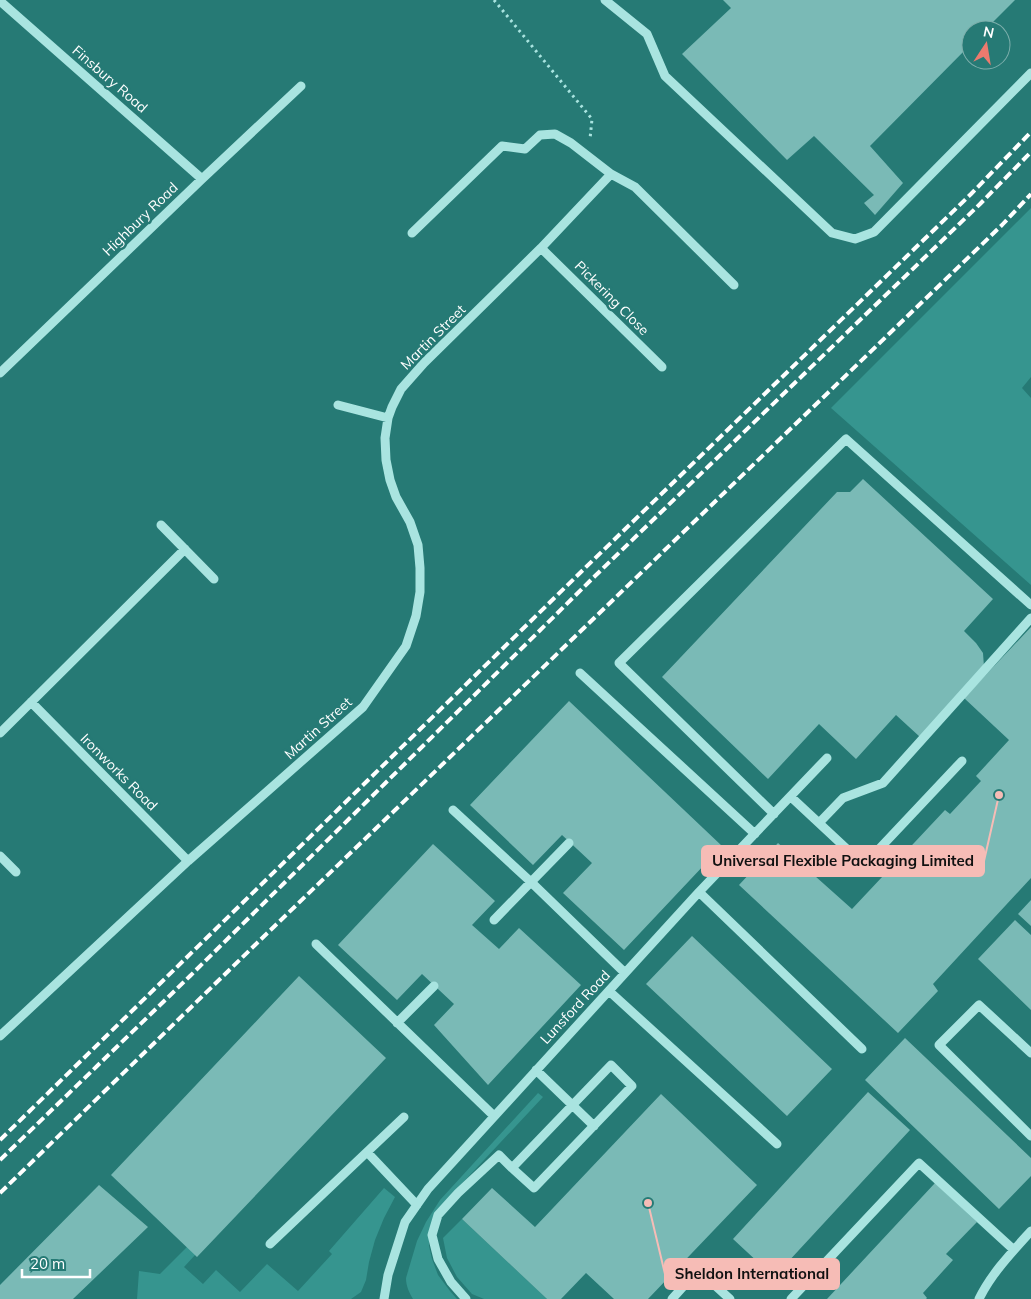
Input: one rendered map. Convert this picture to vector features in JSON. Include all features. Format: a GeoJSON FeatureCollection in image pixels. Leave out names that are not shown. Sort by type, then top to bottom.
{"type":"FeatureCollection","features":[{"type":"Feature","properties":{"kind":"street"},"geometry":{"type":"LineString","coordinates":[[605,0],[647,34],[665,76],[832,233],[855,239],[874,232],[1031,73]]}},
{"type":"Feature","properties":{"kind":"street","name":"Finsbury Road"},"geometry":{"type":"LineString","coordinates":[[0,1],[202,179]]}},
{"type":"Feature","properties":{"kind":"street","name":"Highbury Road"},"geometry":{"type":"LineString","coordinates":[[0,373],[301,86]]}},
{"type":"Feature","properties":{"kind":"street"},"geometry":{"type":"LineString","coordinates":[[412,233],[502,146],[526,149],[540,135],[555,134],[571,143],[611,174],[635,187],[734,285]]}},
{"type":"Feature","properties":{"kind":"street","name":"Martin Street"},"geometry":{"type":"LineString","coordinates":[[0,1036],[188,861],[363,707],[406,646],[416,616],[420,592],[418,545],[410,522],[396,497],[386,460],[385,438],[388,418],[400,390],[424,363],[541,248],[611,174]]}},
{"type":"Feature","properties":{"kind":"street","name":"Pickering Close"},"geometry":{"type":"LineString","coordinates":[[541,248],[662,367]]}},
{"type":"Feature","properties":{"kind":"street"},"geometry":{"type":"LineString","coordinates":[[338,405],[388,418]]}},
{"type":"Feature","properties":{"kind":"street"},"geometry":{"type":"LineString","coordinates":[[774,814],[619,663],[846,439],[1031,605]]}},
{"type":"Feature","properties":{"kind":"street"},"geometry":{"type":"LineString","coordinates":[[161,525],[214,578]]}},
{"type":"Feature","properties":{"kind":"street"},"geometry":{"type":"LineString","coordinates":[[0,733],[185,549]]}},
{"type":"Feature","properties":{"kind":"street"},"geometry":{"type":"LineString","coordinates":[[819,823],[843,798],[883,783],[1031,618]]}},
{"type":"Feature","properties":{"kind":"street"},"geometry":{"type":"LineString","coordinates":[[580,673],[755,834]]}},
{"type":"Feature","properties":{"kind":"street","name":"Ironworks Road"},"geometry":{"type":"LineString","coordinates":[[31,702],[188,861]]}},
{"type":"Feature","properties":{"kind":"street","name":"Lunsford Road"},"geometry":{"type":"LineString","coordinates":[[384,1299],[388,1276],[405,1222],[428,1189],[699,892],[827,758]]}},
{"type":"Feature","properties":{"kind":"street"},"geometry":{"type":"LineString","coordinates":[[791,797],[864,865],[962,761]]}},
{"type":"Feature","properties":{"kind":"street"},"geometry":{"type":"LineString","coordinates":[[453,810],[626,973]]}},
{"type":"Feature","properties":{"kind":"street"},"geometry":{"type":"LineString","coordinates":[[494,920],[570,843]]}},
{"type":"Feature","properties":{"kind":"street"},"geometry":{"type":"LineString","coordinates":[[0,856],[16,872]]}},
{"type":"Feature","properties":{"kind":"street"},"geometry":{"type":"LineString","coordinates":[[699,892],[862,1049]]}},
{"type":"Feature","properties":{"kind":"street"},"geometry":{"type":"LineString","coordinates":[[316,944],[494,1116]]}},
{"type":"Feature","properties":{"kind":"street"},"geometry":{"type":"LineString","coordinates":[[397,1023],[434,986]]}},
{"type":"Feature","properties":{"kind":"street"},"geometry":{"type":"LineString","coordinates":[[609,991],[777,1144]]}},
{"type":"Feature","properties":{"kind":"street"},"geometry":{"type":"LineString","coordinates":[[1031,1053],[979,1005],[940,1045],[1031,1136]]}},
{"type":"Feature","properties":{"kind":"street"},"geometry":{"type":"LineString","coordinates":[[466,1299],[451,1282],[438,1259],[432,1236],[438,1215],[458,1193],[499,1155],[512,1168],[534,1188],[632,1086],[611,1065],[512,1168]]}},
{"type":"Feature","properties":{"kind":"street"},"geometry":{"type":"LineString","coordinates":[[536,1070],[594,1126]]}},
{"type":"Feature","properties":{"kind":"street"},"geometry":{"type":"LineString","coordinates":[[270,1244],[404,1117]]}},
{"type":"Feature","properties":{"kind":"street"},"geometry":{"type":"LineString","coordinates":[[366,1152],[417,1205]]}},
{"type":"Feature","properties":{"kind":"street"},"geometry":{"type":"LineString","coordinates":[[791,1299],[919,1163],[1014,1250]]}},
{"type":"Feature","properties":{"kind":"street"},"geometry":{"type":"LineString","coordinates":[[979,1299],[985,1287],[1031,1231]]}},
{"type":"Feature","properties":{"kind":"street"},"geometry":{"type":"LineString","coordinates":[[672,1299],[698,1270],[730,1299]]}},
{"type":"Feature","properties":{"kind":"path"},"geometry":{"type":"LineString","coordinates":[[494,0],[592,120],[588,157]]}},
{"type":"Feature","properties":{"kind":"shaded area"},"geometry":{"type":"Polygon","coordinates":[[[1031,208],[1031,377],[1022,388],[1031,398],[1031,585],[831,408],[1031,208]]]}},
{"type":"Feature","properties":{"kind":"shaded area"},"geometry":{"type":"Polygon","coordinates":[[[538,1093],[543,1097],[440,1207],[429,1235],[429,1246],[438,1275],[457,1299],[413,1299],[408,1289],[406,1278],[417,1241],[426,1222],[440,1200],[538,1093]]]}},
{"type":"Feature","properties":{"kind":"shaded area"},"geometry":{"type":"Polygon","coordinates":[[[384,1188],[395,1197],[375,1240],[366,1280],[361,1292],[351,1299],[137,1299],[139,1271],[160,1274],[188,1246],[196,1254],[184,1267],[203,1284],[216,1270],[240,1292],[267,1264],[298,1291],[332,1254],[329,1251],[384,1188]]]}},
{"type":"Feature","properties":{"kind":"shaded area"},"geometry":{"type":"Polygon","coordinates":[[[462,1219],[547,1299],[484,1299],[472,1294],[457,1277],[447,1258],[443,1238],[462,1219]]]}},
{"type":"Feature","properties":{"kind":"building"},"geometry":{"type":"Polygon","coordinates":[[[723,0],[1015,0],[995,20],[961,20],[961,54],[870,146],[903,183],[875,215],[864,203],[874,195],[814,136],[787,160],[682,54],[731,8],[723,0]]]}},
{"type":"Feature","properties":{"kind":"building"},"geometry":{"type":"Polygon","coordinates":[[[863,479],[993,599],[964,631],[983,653],[984,667],[920,737],[896,715],[856,759],[819,724],[768,779],[662,677],[837,492],[850,492],[863,479]]]}},
{"type":"Feature","properties":{"kind":"building"},"geometry":{"type":"Polygon","coordinates":[[[1031,627],[1031,878],[933,984],[938,991],[898,1033],[739,885],[778,843],[852,909],[945,810],[950,814],[981,781],[976,776],[1009,740],[964,698],[1031,627]]]}},
{"type":"Feature","properties":{"kind":"building"},"geometry":{"type":"Polygon","coordinates":[[[569,701],[722,846],[624,950],[563,893],[592,863],[562,835],[533,865],[470,805],[569,701]]]}},
{"type":"Feature","properties":{"kind":"building"},"geometry":{"type":"Polygon","coordinates":[[[433,844],[495,901],[472,925],[499,949],[519,928],[581,985],[488,1085],[434,1025],[454,1004],[422,974],[397,1000],[338,945],[433,844]]]}},
{"type":"Feature","properties":{"kind":"building"},"geometry":{"type":"Polygon","coordinates":[[[1031,900],[1031,926],[1018,914],[1031,900]]]}},
{"type":"Feature","properties":{"kind":"building"},"geometry":{"type":"Polygon","coordinates":[[[1015,920],[1031,935],[1031,1010],[978,959],[1015,920]]]}},
{"type":"Feature","properties":{"kind":"building"},"geometry":{"type":"Polygon","coordinates":[[[692,936],[832,1069],[787,1116],[646,984],[692,936]]]}},
{"type":"Feature","properties":{"kind":"building"},"geometry":{"type":"Polygon","coordinates":[[[299,976],[386,1058],[197,1257],[111,1175],[299,976]]]}},
{"type":"Feature","properties":{"kind":"building"},"geometry":{"type":"Polygon","coordinates":[[[905,1038],[1031,1158],[1031,1176],[999,1209],[865,1080],[905,1038]]]}},
{"type":"Feature","properties":{"kind":"building"},"geometry":{"type":"Polygon","coordinates":[[[868,1092],[910,1130],[774,1277],[733,1239],[868,1092]]]}},
{"type":"Feature","properties":{"kind":"building"},"geometry":{"type":"Polygon","coordinates":[[[661,1094],[757,1185],[648,1299],[614,1299],[586,1273],[561,1299],[547,1299],[462,1219],[492,1188],[535,1227],[661,1094]]]}},
{"type":"Feature","properties":{"kind":"building"},"geometry":{"type":"Polygon","coordinates":[[[935,1183],[977,1222],[946,1254],[953,1260],[923,1293],[927,1298],[827,1299],[935,1183]]]}},
{"type":"Feature","properties":{"kind":"building"},"geometry":{"type":"Polygon","coordinates":[[[99,1185],[148,1227],[73,1299],[0,1299],[0,1285],[99,1185]]]}},
{"type":"Feature","properties":{"kind":"railway"},"geometry":{"type":"LineString","coordinates":[[0,1140],[971,194],[1031,132]]}},
{"type":"Feature","properties":{"kind":"railway"},"geometry":{"type":"LineString","coordinates":[[0,1160],[190,976],[595,576],[980,204],[1031,152]]}},
{"type":"Feature","properties":{"kind":"railway"},"geometry":{"type":"LineString","coordinates":[[0,1193],[1002,225],[1031,194]]}},
{"type":"Feature","properties":{"kind":"place","name":"Universal Flexible Packaging Limited"},"geometry":{"type":"Point","coordinates":[999,795]}},
{"type":"Feature","properties":{"kind":"place","name":"Sheldon International"},"geometry":{"type":"Point","coordinates":[648,1203]}}]}
